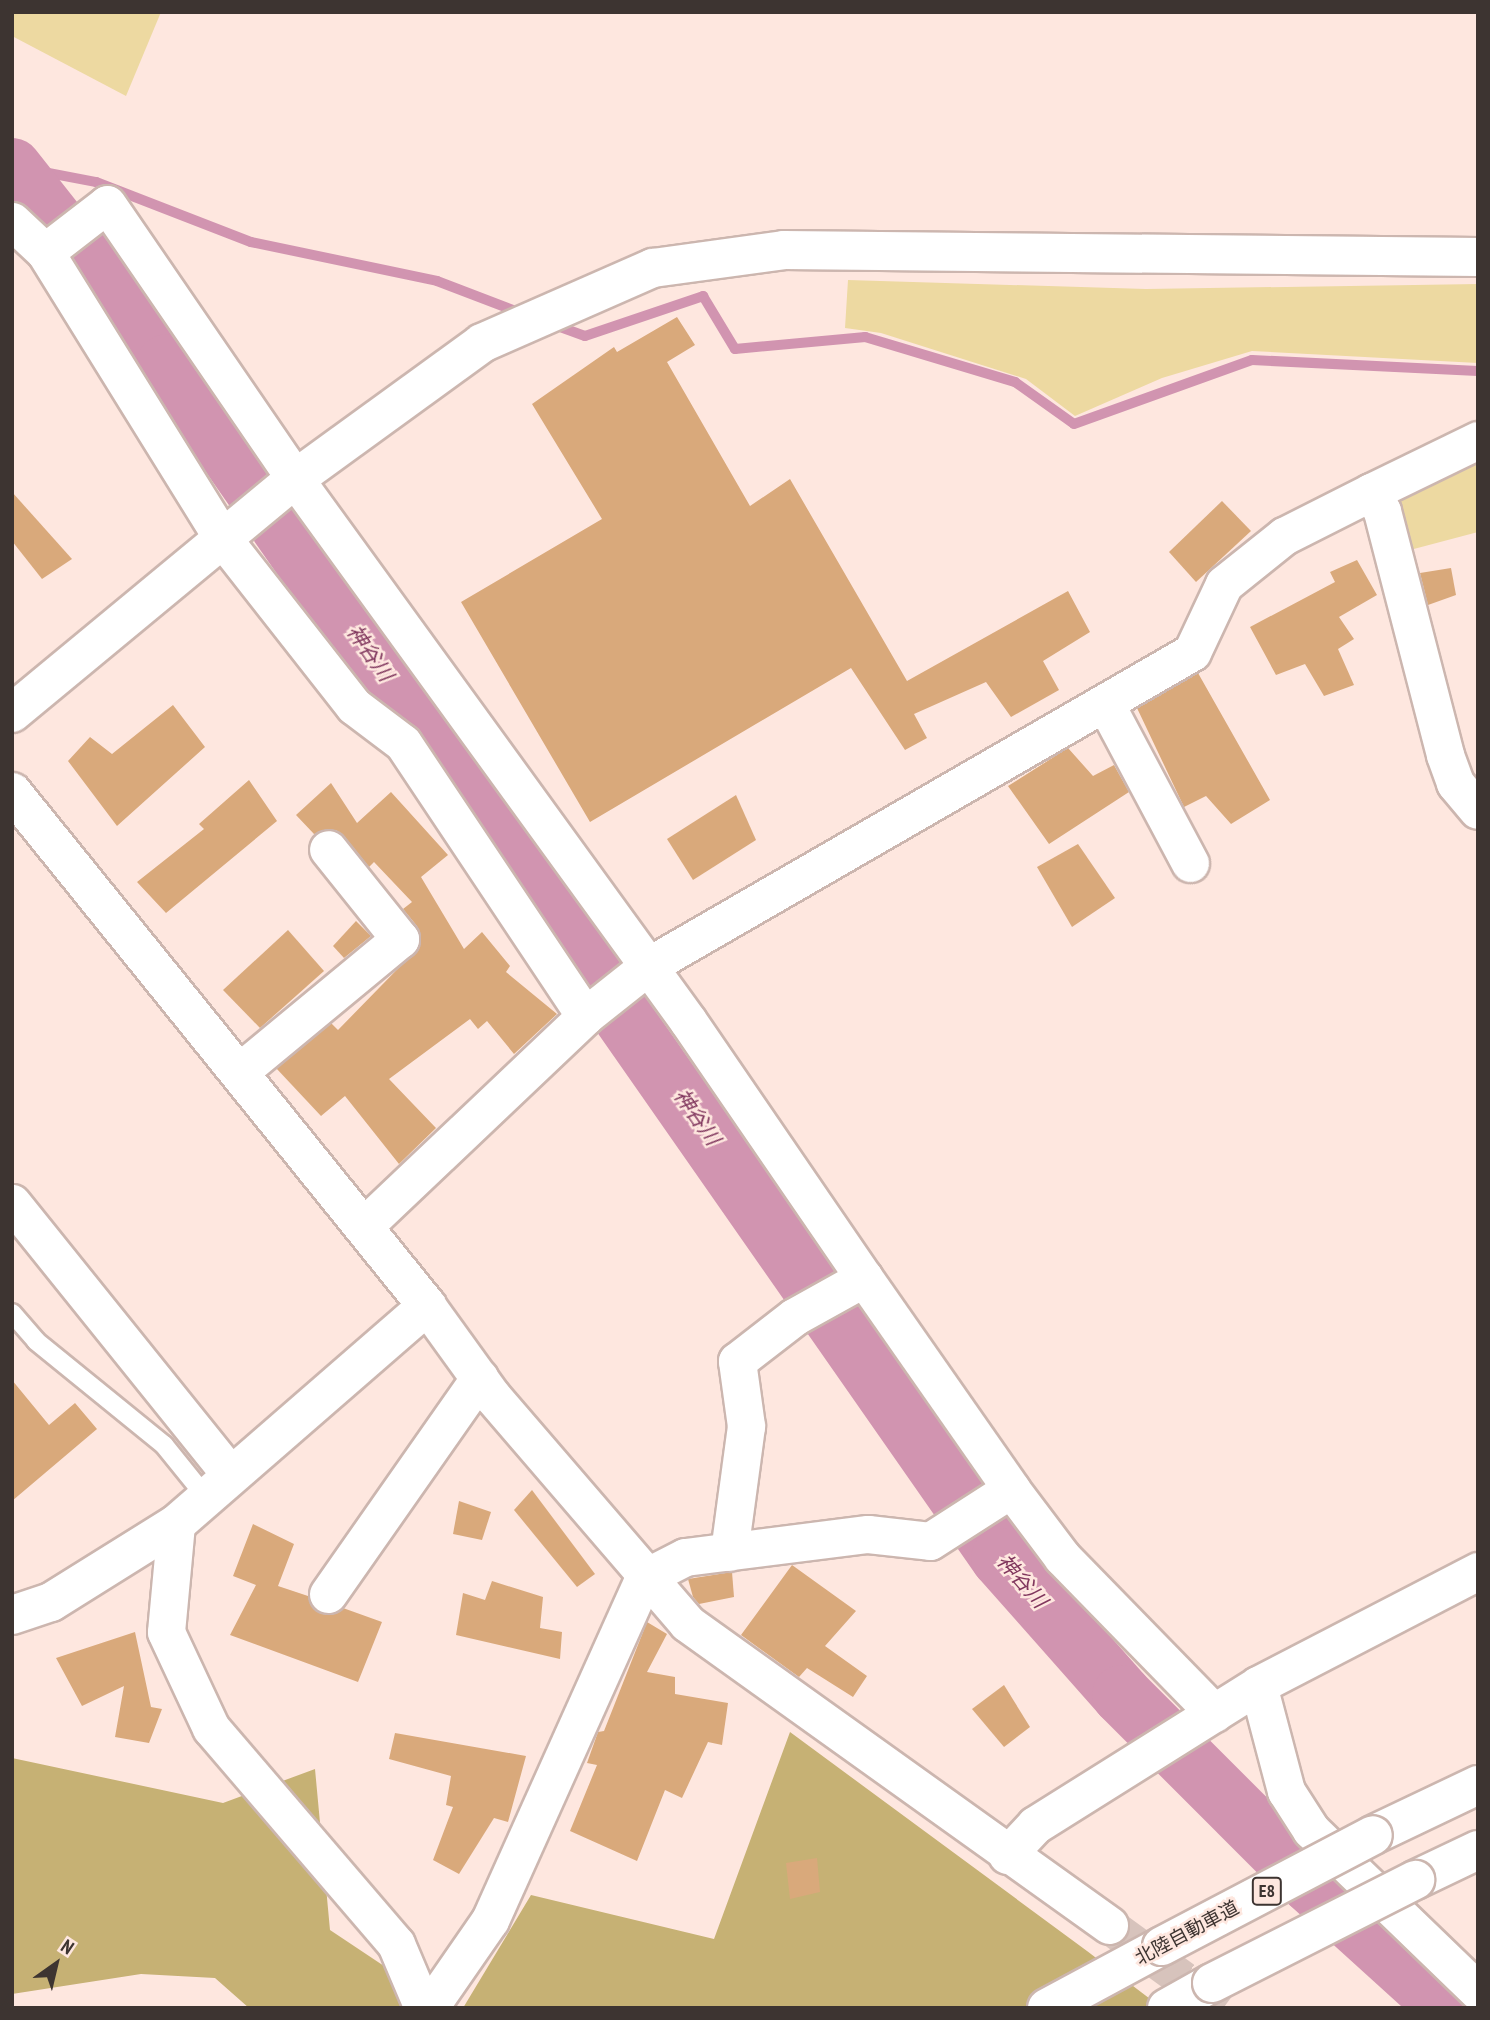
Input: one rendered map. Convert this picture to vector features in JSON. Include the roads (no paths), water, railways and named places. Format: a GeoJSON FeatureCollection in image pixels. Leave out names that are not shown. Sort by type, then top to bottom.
{"type":"FeatureCollection","features":[{"type":"Feature","properties":{"kind":"main road"},"geometry":{"type":"LineString","coordinates":[[12,713],[295,480],[482,344],[653,268],[784,250],[1478,257]]}},
{"type":"Feature","properties":{"kind":"main road"},"geometry":{"type":"LineString","coordinates":[[12,792],[427,1306],[176,1524],[51,1602],[12,1615]]}},
{"type":"Feature","properties":{"kind":"main road","name":"北陸自動車道"},"geometry":{"type":"LineString","coordinates":[[1047,2008],[1373,1835],[1478,1785]]}},
{"type":"Feature","properties":{"kind":"main road"},"geometry":{"type":"LineString","coordinates":[[1167,2008],[1478,1850]]}},
{"type":"Feature","properties":{"kind":"street"},"geometry":{"type":"LineString","coordinates":[[46,252],[107,204],[295,480],[648,966],[864,1278],[1007,1491],[1062,1557],[1208,1717]]}},
{"type":"Feature","properties":{"kind":"street"},"geometry":{"type":"LineString","coordinates":[[12,221],[46,252],[228,536],[354,706],[403,743],[585,1016]]}},
{"type":"Feature","properties":{"kind":"street"},"geometry":{"type":"LineString","coordinates":[[364,1226],[585,1016],[648,966],[1106,705],[1192,652],[1224,584],[1284,536],[1478,440]]}},
{"type":"Feature","properties":{"kind":"street"},"geometry":{"type":"LineString","coordinates":[[1371,492],[1382,510],[1445,755],[1455,783],[1478,810]]}},
{"type":"Feature","properties":{"kind":"street"},"geometry":{"type":"LineString","coordinates":[[1106,705],[1189,863]]}},
{"type":"Feature","properties":{"kind":"street"},"geometry":{"type":"LineString","coordinates":[[239,1072],[400,939],[328,849]]}},
{"type":"Feature","properties":{"kind":"street"},"geometry":{"type":"LineString","coordinates":[[12,1202],[218,1486]]}},
{"type":"Feature","properties":{"kind":"street"},"geometry":{"type":"LineString","coordinates":[[729,1552],[746,1426],[737,1361],[794,1317],[864,1278]]}},
{"type":"Feature","properties":{"kind":"street"},"geometry":{"type":"LineString","coordinates":[[427,1306],[479,1378],[644,1578],[697,1631],[1007,1855],[1109,1925]]}},
{"type":"Feature","properties":{"kind":"street"},"geometry":{"type":"LineString","coordinates":[[328,1594],[479,1378]]}},
{"type":"Feature","properties":{"kind":"street"},"geometry":{"type":"LineString","coordinates":[[429,2008],[490,1920],[644,1578],[685,1557],[868,1534],[930,1541],[1007,1491]]}},
{"type":"Feature","properties":{"kind":"street"},"geometry":{"type":"LineString","coordinates":[[176,1524],[166,1632],[211,1728],[396,1944],[423,2008]]}},
{"type":"Feature","properties":{"kind":"street"},"geometry":{"type":"LineString","coordinates":[[1007,1855],[1035,1825],[1258,1685],[1478,1571]]}},
{"type":"Feature","properties":{"kind":"street"},"geometry":{"type":"LineString","coordinates":[[1258,1685],[1286,1791],[1311,1829],[1478,1992]]}},
{"type":"Feature","properties":{"kind":"lane"},"geometry":{"type":"LineString","coordinates":[[12,1313],[36,1341],[218,1486]]}},
{"type":"Feature","properties":{"kind":"waterway"},"geometry":{"type":"LineString","coordinates":[[12,166],[96,182],[251,242],[437,281],[521,313]]}},
{"type":"Feature","properties":{"kind":"waterway","name":"神谷川"},"geometry":{"type":"LineString","coordinates":[[12,168],[167,364],[1001,1558],[1122,1695],[1310,1883],[1448,2008]]}},
{"type":"Feature","properties":{"kind":"waterway"},"geometry":{"type":"LineString","coordinates":[[552,324],[585,336],[703,296],[735,349],[865,337],[1015,382],[1074,424],[1252,360],[1478,371]]}},
{"type":"Feature","properties":{"kind":"tunnel"},"geometry":{"type":"LineString","coordinates":[[1109,1925],[1223,2008]]}}]}
